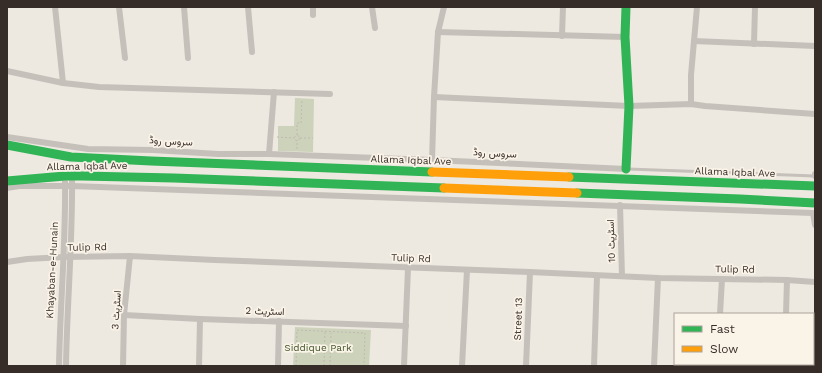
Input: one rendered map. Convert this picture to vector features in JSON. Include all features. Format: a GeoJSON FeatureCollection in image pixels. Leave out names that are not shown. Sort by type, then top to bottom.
{"type":"FeatureCollection","features":[{"type":"Feature","properties":{"kind":"main road"},"geometry":{"type":"LineString","coordinates":[[626,7],[625,37],[629,106],[626,169]]}},
{"type":"Feature","properties":{"kind":"main road","name":"Allama Iqbal Ave"},"geometry":{"type":"LineString","coordinates":[[7,145],[71,157],[815,186]]}},
{"type":"Feature","properties":{"kind":"main road","name":"Allama Iqbal Ave"},"geometry":{"type":"LineString","coordinates":[[7,181],[68,175],[570,192],[815,203]]}},
{"type":"Feature","properties":{"kind":"street"},"geometry":{"type":"LineString","coordinates":[[55,7],[63,83]]}},
{"type":"Feature","properties":{"kind":"street"},"geometry":{"type":"LineString","coordinates":[[118,7],[125,58]]}},
{"type":"Feature","properties":{"kind":"street"},"geometry":{"type":"LineString","coordinates":[[184,7],[188,58]]}},
{"type":"Feature","properties":{"kind":"street"},"geometry":{"type":"LineString","coordinates":[[248,7],[252,52]]}},
{"type":"Feature","properties":{"kind":"street"},"geometry":{"type":"LineString","coordinates":[[313,7],[313,15]]}},
{"type":"Feature","properties":{"kind":"street"},"geometry":{"type":"LineString","coordinates":[[372,7],[375,28]]}},
{"type":"Feature","properties":{"kind":"street"},"geometry":{"type":"LineString","coordinates":[[432,160],[438,32],[444,7]]}},
{"type":"Feature","properties":{"kind":"street"},"geometry":{"type":"LineString","coordinates":[[562,36],[563,7]]}},
{"type":"Feature","properties":{"kind":"street"},"geometry":{"type":"LineString","coordinates":[[691,104],[691,75],[697,7]]}},
{"type":"Feature","properties":{"kind":"street"},"geometry":{"type":"LineString","coordinates":[[754,7],[754,44]]}},
{"type":"Feature","properties":{"kind":"street"},"geometry":{"type":"LineString","coordinates":[[438,32],[625,37]]}},
{"type":"Feature","properties":{"kind":"street"},"geometry":{"type":"LineString","coordinates":[[694,41],[815,46]]}},
{"type":"Feature","properties":{"kind":"street"},"geometry":{"type":"LineString","coordinates":[[7,71],[63,83],[99,87],[330,94]]}},
{"type":"Feature","properties":{"kind":"street"},"geometry":{"type":"LineString","coordinates":[[269,154],[274,92]]}},
{"type":"Feature","properties":{"kind":"street"},"geometry":{"type":"LineString","coordinates":[[434,97],[629,106],[691,104],[815,114]]}},
{"type":"Feature","properties":{"kind":"street","name":"سروس روڈ"},"geometry":{"type":"LineString","coordinates":[[7,137],[88,149],[432,160],[626,169]]}},
{"type":"Feature","properties":{"kind":"street","name":"Khayaban-e-Hunain"},"geometry":{"type":"LineString","coordinates":[[66,366],[71,257],[72,186],[68,175]]}},
{"type":"Feature","properties":{"kind":"street","name":"Khayaban-e-Hunain"},"geometry":{"type":"LineString","coordinates":[[59,366],[64,257],[65,186],[68,175]]}},
{"type":"Feature","properties":{"kind":"street"},"geometry":{"type":"LineString","coordinates":[[7,188],[19,186],[72,186],[814,213],[815,225]]}},
{"type":"Feature","properties":{"kind":"street","name":"اسٹریٹ 10"},"geometry":{"type":"LineString","coordinates":[[620,205],[622,276]]}},
{"type":"Feature","properties":{"kind":"street","name":"Tulip Rd"},"geometry":{"type":"LineString","coordinates":[[7,262],[27,259],[64,257],[130,256],[596,276],[787,280],[815,282]]}},
{"type":"Feature","properties":{"kind":"street","name":"اسٹریٹ 3"},"geometry":{"type":"LineString","coordinates":[[123,366],[124,315],[130,256]]}},
{"type":"Feature","properties":{"kind":"street"},"geometry":{"type":"LineString","coordinates":[[404,366],[408,268]]}},
{"type":"Feature","properties":{"kind":"street"},"geometry":{"type":"LineString","coordinates":[[462,366],[467,270]]}},
{"type":"Feature","properties":{"kind":"street","name":"Street 13"},"geometry":{"type":"LineString","coordinates":[[526,366],[530,272]]}},
{"type":"Feature","properties":{"kind":"street"},"geometry":{"type":"LineString","coordinates":[[594,366],[596,276]]}},
{"type":"Feature","properties":{"kind":"street"},"geometry":{"type":"LineString","coordinates":[[654,366],[658,278]]}},
{"type":"Feature","properties":{"kind":"street"},"geometry":{"type":"LineString","coordinates":[[720,313],[722,279]]}},
{"type":"Feature","properties":{"kind":"street"},"geometry":{"type":"LineString","coordinates":[[786,313],[787,280]]}},
{"type":"Feature","properties":{"kind":"street","name":"اسٹریٹ 2"},"geometry":{"type":"LineString","coordinates":[[124,315],[406,326]]}},
{"type":"Feature","properties":{"kind":"street"},"geometry":{"type":"LineString","coordinates":[[199,366],[200,319]]}},
{"type":"Feature","properties":{"kind":"street"},"geometry":{"type":"LineString","coordinates":[[278,366],[279,321]]}},
{"type":"Feature","properties":{"kind":"lane","name":"سروس روڈ"},"geometry":{"type":"LineString","coordinates":[[626,169],[815,175]]}},
{"type":"Feature","properties":{"kind":"path"},"geometry":{"type":"LineString","coordinates":[[299,138],[297,135],[297,123],[301,123],[302,93]]}},
{"type":"Feature","properties":{"kind":"path"},"geometry":{"type":"LineString","coordinates":[[294,138],[297,135]]}},
{"type":"Feature","properties":{"kind":"path"},"geometry":{"type":"LineString","coordinates":[[270,137],[294,138],[297,140]]}},
{"type":"Feature","properties":{"kind":"path"},"geometry":{"type":"LineString","coordinates":[[297,155],[297,140],[299,140],[299,138],[313,138]]}},
{"type":"Feature","properties":{"kind":"path"},"geometry":{"type":"LineString","coordinates":[[296,366],[297,330],[366,332],[364,366]]}},
{"type":"Feature","properties":{"kind":"path"},"geometry":{"type":"LineString","coordinates":[[324,366],[325,331]]}},
{"type":"Feature","properties":{"kind":"path"},"geometry":{"type":"LineString","coordinates":[[330,366],[331,332]]}},
{"type":"Feature","properties":{"kind":"green space"},"geometry":{"type":"Polygon","coordinates":[[[295,98],[314,99],[313,152],[278,151],[278,126],[294,126],[295,98]]]}},
{"type":"Feature","properties":{"kind":"green space","name":"Siddique Park"},"geometry":{"type":"Polygon","coordinates":[[[295,327],[371,330],[369,366],[293,366],[295,327]]]}},
{"type":"Feature","properties":{"kind":"traffic: fast"},"geometry":{"type":"LineString","coordinates":[[626,7],[625,37],[629,106],[626,169]]}},
{"type":"Feature","properties":{"kind":"traffic: fast"},"geometry":{"type":"LineString","coordinates":[[7,145],[71,157],[432,172]]}},
{"type":"Feature","properties":{"kind":"traffic: fast"},"geometry":{"type":"LineString","coordinates":[[7,181],[82,176],[444,188]]}},
{"type":"Feature","properties":{"kind":"traffic: fast"},"geometry":{"type":"LineString","coordinates":[[569,177],[815,186]]}},
{"type":"Feature","properties":{"kind":"traffic: fast"},"geometry":{"type":"LineString","coordinates":[[577,193],[815,203]]}},
{"type":"Feature","properties":{"kind":"traffic: slow"},"geometry":{"type":"LineString","coordinates":[[432,172],[569,177]]}},
{"type":"Feature","properties":{"kind":"traffic: slow"},"geometry":{"type":"LineString","coordinates":[[444,188],[577,193]]}}]}
